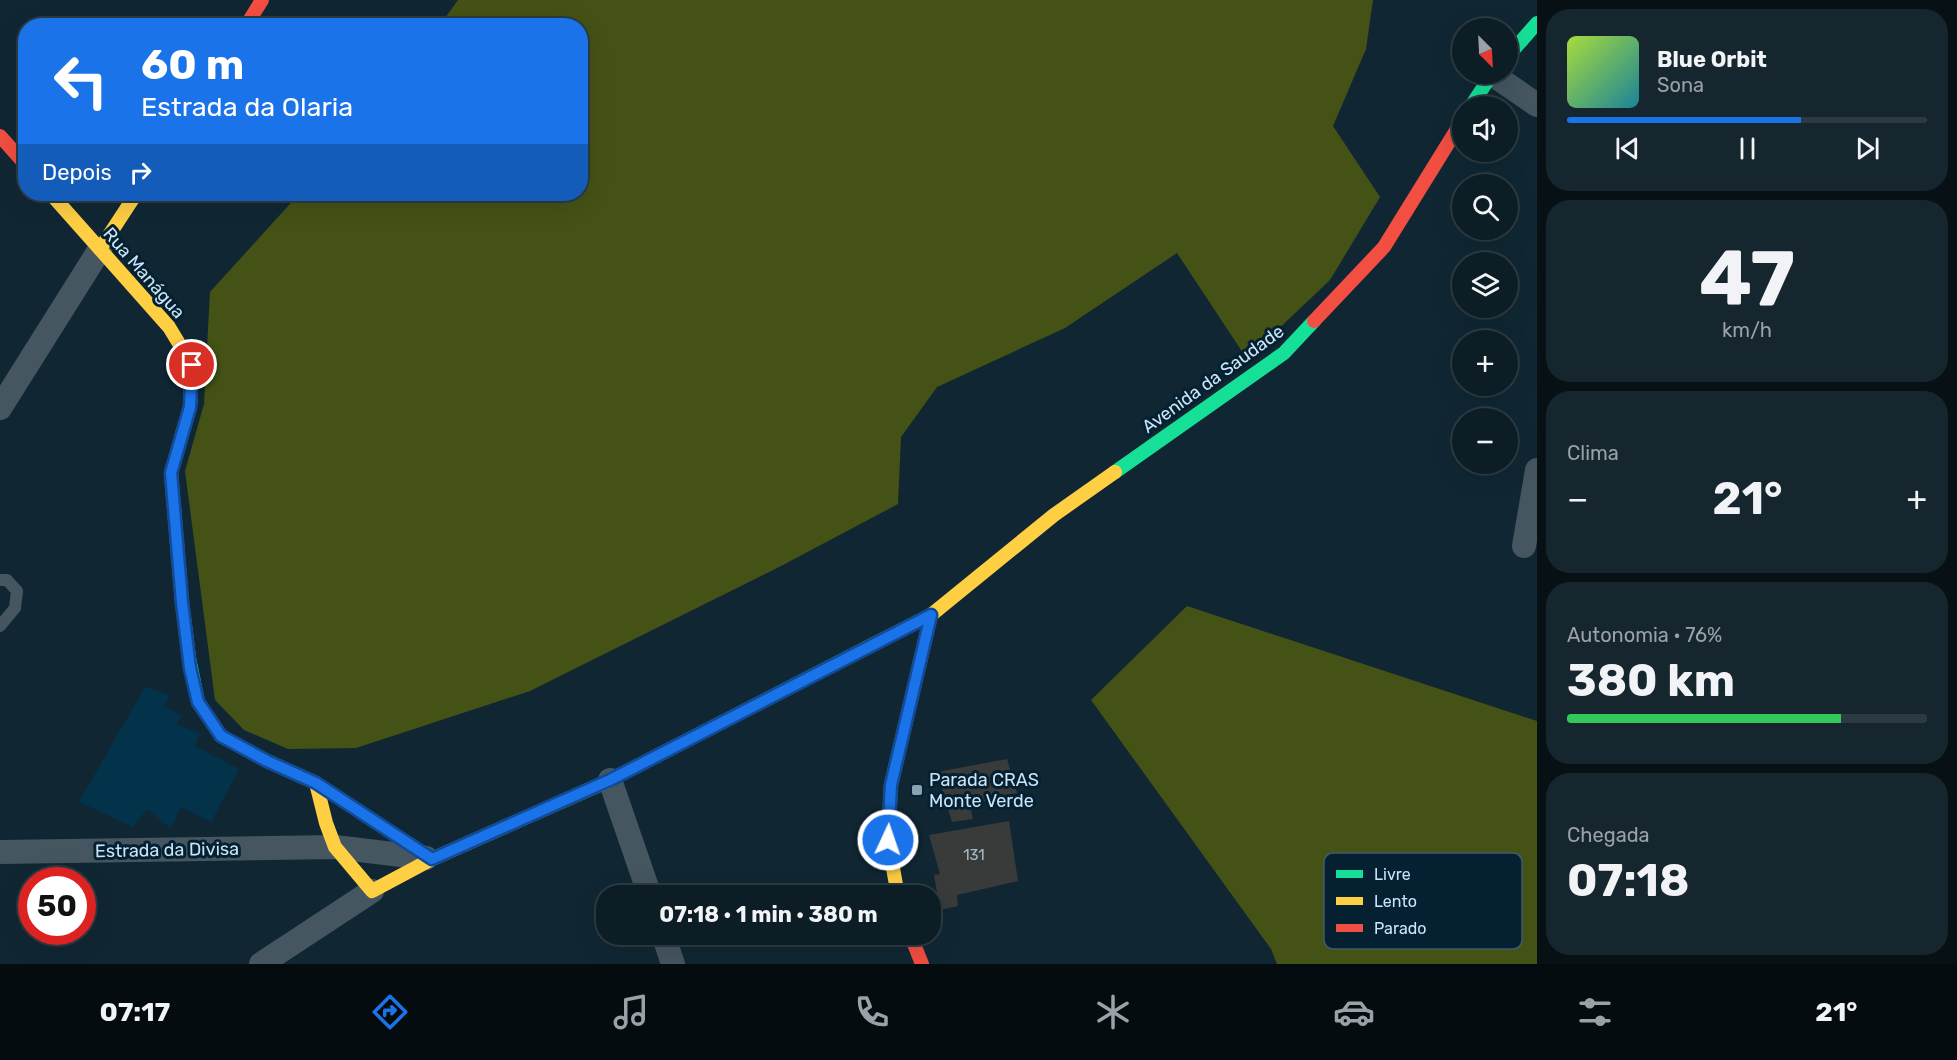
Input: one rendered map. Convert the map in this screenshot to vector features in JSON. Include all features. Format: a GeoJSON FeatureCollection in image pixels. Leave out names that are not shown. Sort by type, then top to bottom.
{"type":"FeatureCollection","features":[{"type":"Feature","properties":{"kind":"street"},"geometry":{"type":"LineString","coordinates":[[251,18],[262,0]]}},
{"type":"Feature","properties":{"kind":"street"},"geometry":{"type":"LineString","coordinates":[[1518,45],[1537,23]]}},
{"type":"Feature","properties":{"kind":"street"},"geometry":{"type":"LineString","coordinates":[[1507,84],[1537,105]]}},
{"type":"Feature","properties":{"kind":"street"},"geometry":{"type":"LineString","coordinates":[[0,136],[18,156]]}},
{"type":"Feature","properties":{"kind":"street","name":"Avenida da Saudade"},"geometry":{"type":"LineString","coordinates":[[372,891],[432,859],[610,780],[931,615],[1054,515],[1284,353],[1384,247],[1452,137]]}},
{"type":"Feature","properties":{"kind":"street","name":"Rua Manágua"},"geometry":{"type":"LineString","coordinates":[[57,201],[169,327],[192,365],[190,407],[171,473],[182,602],[190,668],[198,702],[221,736],[267,761],[316,783],[432,859]]}},
{"type":"Feature","properties":{"kind":"street"},"geometry":{"type":"LineString","coordinates":[[0,408],[131,201]]}},
{"type":"Feature","properties":{"kind":"street"},"geometry":{"type":"LineString","coordinates":[[1524,546],[1537,470]]}},
{"type":"Feature","properties":{"kind":"street"},"geometry":{"type":"LineString","coordinates":[[896,885],[888,840],[891,785],[931,615]]}},
{"type":"Feature","properties":{"kind":"street"},"geometry":{"type":"LineString","coordinates":[[610,780],[646,885]]}},
{"type":"Feature","properties":{"kind":"street"},"geometry":{"type":"LineString","coordinates":[[261,964],[372,891],[335,847],[316,783]]}},
{"type":"Feature","properties":{"kind":"street","name":"Estrada da Divisa"},"geometry":{"type":"LineString","coordinates":[[0,852],[335,847],[432,859]]}},
{"type":"Feature","properties":{"kind":"street"},"geometry":{"type":"LineString","coordinates":[[667,945],[673,964]]}},
{"type":"Feature","properties":{"kind":"street"},"geometry":{"type":"LineString","coordinates":[[914,945],[922,964]]}},
{"type":"Feature","properties":{"kind":"lane"},"geometry":{"type":"LineString","coordinates":[[0,580],[7,580],[17,591],[15,608],[0,626]]}},
{"type":"Feature","properties":{"kind":"shaded area"},"geometry":{"type":"Polygon","coordinates":[[[145,687],[170,695],[164,706],[182,716],[176,724],[200,733],[195,746],[239,769],[211,822],[181,807],[171,829],[147,809],[133,827],[79,802],[145,687]]]}},
{"type":"Feature","properties":{"kind":"green space"},"geometry":{"type":"Polygon","coordinates":[[[458,0],[1373,0],[1366,49],[1333,126],[1380,197],[1330,280],[1247,359],[1177,253],[1065,328],[937,387],[901,437],[898,504],[783,565],[530,691],[356,748],[288,749],[244,730],[215,700],[185,471],[204,404],[210,292],[293,201],[588,201],[588,18],[445,18],[458,0]]]}},
{"type":"Feature","properties":{"kind":"green space"},"geometry":{"type":"Polygon","coordinates":[[[1187,606],[1537,721],[1537,964],[1277,964],[1271,949],[1091,700],[1187,606]]]}},
{"type":"Feature","properties":{"kind":"building"},"geometry":{"type":"Polygon","coordinates":[[[1007,759],[1017,793],[970,805],[973,819],[952,822],[937,772],[1007,759]]]}},
{"type":"Feature","properties":{"kind":"building"},"geometry":{"type":"Polygon","coordinates":[[[1009,821],[1018,881],[957,895],[958,906],[941,910],[941,885],[936,885],[934,875],[940,874],[929,835],[1009,821]]]}},
{"type":"Feature","properties":{"kind":"traffic: fast"},"geometry":{"type":"LineString","coordinates":[[1518,45],[1537,23]]}},
{"type":"Feature","properties":{"kind":"traffic: fast"},"geometry":{"type":"LineString","coordinates":[[1478,96],[1485,84]]}},
{"type":"Feature","properties":{"kind":"traffic: fast"},"geometry":{"type":"LineString","coordinates":[[1115,472],[1284,353],[1314,321]]}},
{"type":"Feature","properties":{"kind":"traffic: fast"},"geometry":{"type":"LineString","coordinates":[[606,782],[866,648]]}},
{"type":"Feature","properties":{"kind":"traffic: fast"},"geometry":{"type":"LineString","coordinates":[[189,658],[198,702],[221,736],[267,761],[316,783],[432,859]]}},
{"type":"Feature","properties":{"kind":"traffic: slow"},"geometry":{"type":"LineString","coordinates":[[57,201],[169,327],[192,365],[190,407],[171,473],[189,658]]}},
{"type":"Feature","properties":{"kind":"traffic: slow"},"geometry":{"type":"LineString","coordinates":[[100,249],[131,201]]}},
{"type":"Feature","properties":{"kind":"traffic: slow"},"geometry":{"type":"LineString","coordinates":[[866,648],[931,615],[1054,515],[1115,472]]}},
{"type":"Feature","properties":{"kind":"traffic: slow"},"geometry":{"type":"LineString","coordinates":[[896,885],[888,840],[891,785],[931,615]]}},
{"type":"Feature","properties":{"kind":"traffic: slow"},"geometry":{"type":"LineString","coordinates":[[316,783],[335,847],[372,891],[432,859],[606,782]]}},
{"type":"Feature","properties":{"kind":"traffic: jam"},"geometry":{"type":"LineString","coordinates":[[251,18],[262,0]]}},
{"type":"Feature","properties":{"kind":"traffic: jam"},"geometry":{"type":"LineString","coordinates":[[0,136],[18,156]]}},
{"type":"Feature","properties":{"kind":"traffic: jam"},"geometry":{"type":"LineString","coordinates":[[1314,321],[1384,247],[1452,137]]}},
{"type":"Feature","properties":{"kind":"traffic: jam"},"geometry":{"type":"LineString","coordinates":[[914,945],[922,964]]}},
{"type":"Feature","properties":{"kind":"place","name":"Parada CRAS Monte Verde"},"geometry":{"type":"Point","coordinates":[917,790]}},
{"type":"Feature","properties":{"kind":"route"},"geometry":{"type":"LineString","coordinates":[[192,365],[190,407],[171,473],[190,668],[198,702],[221,736],[267,761],[316,783],[432,859],[610,780],[931,615],[891,785],[888,840]]}}]}
